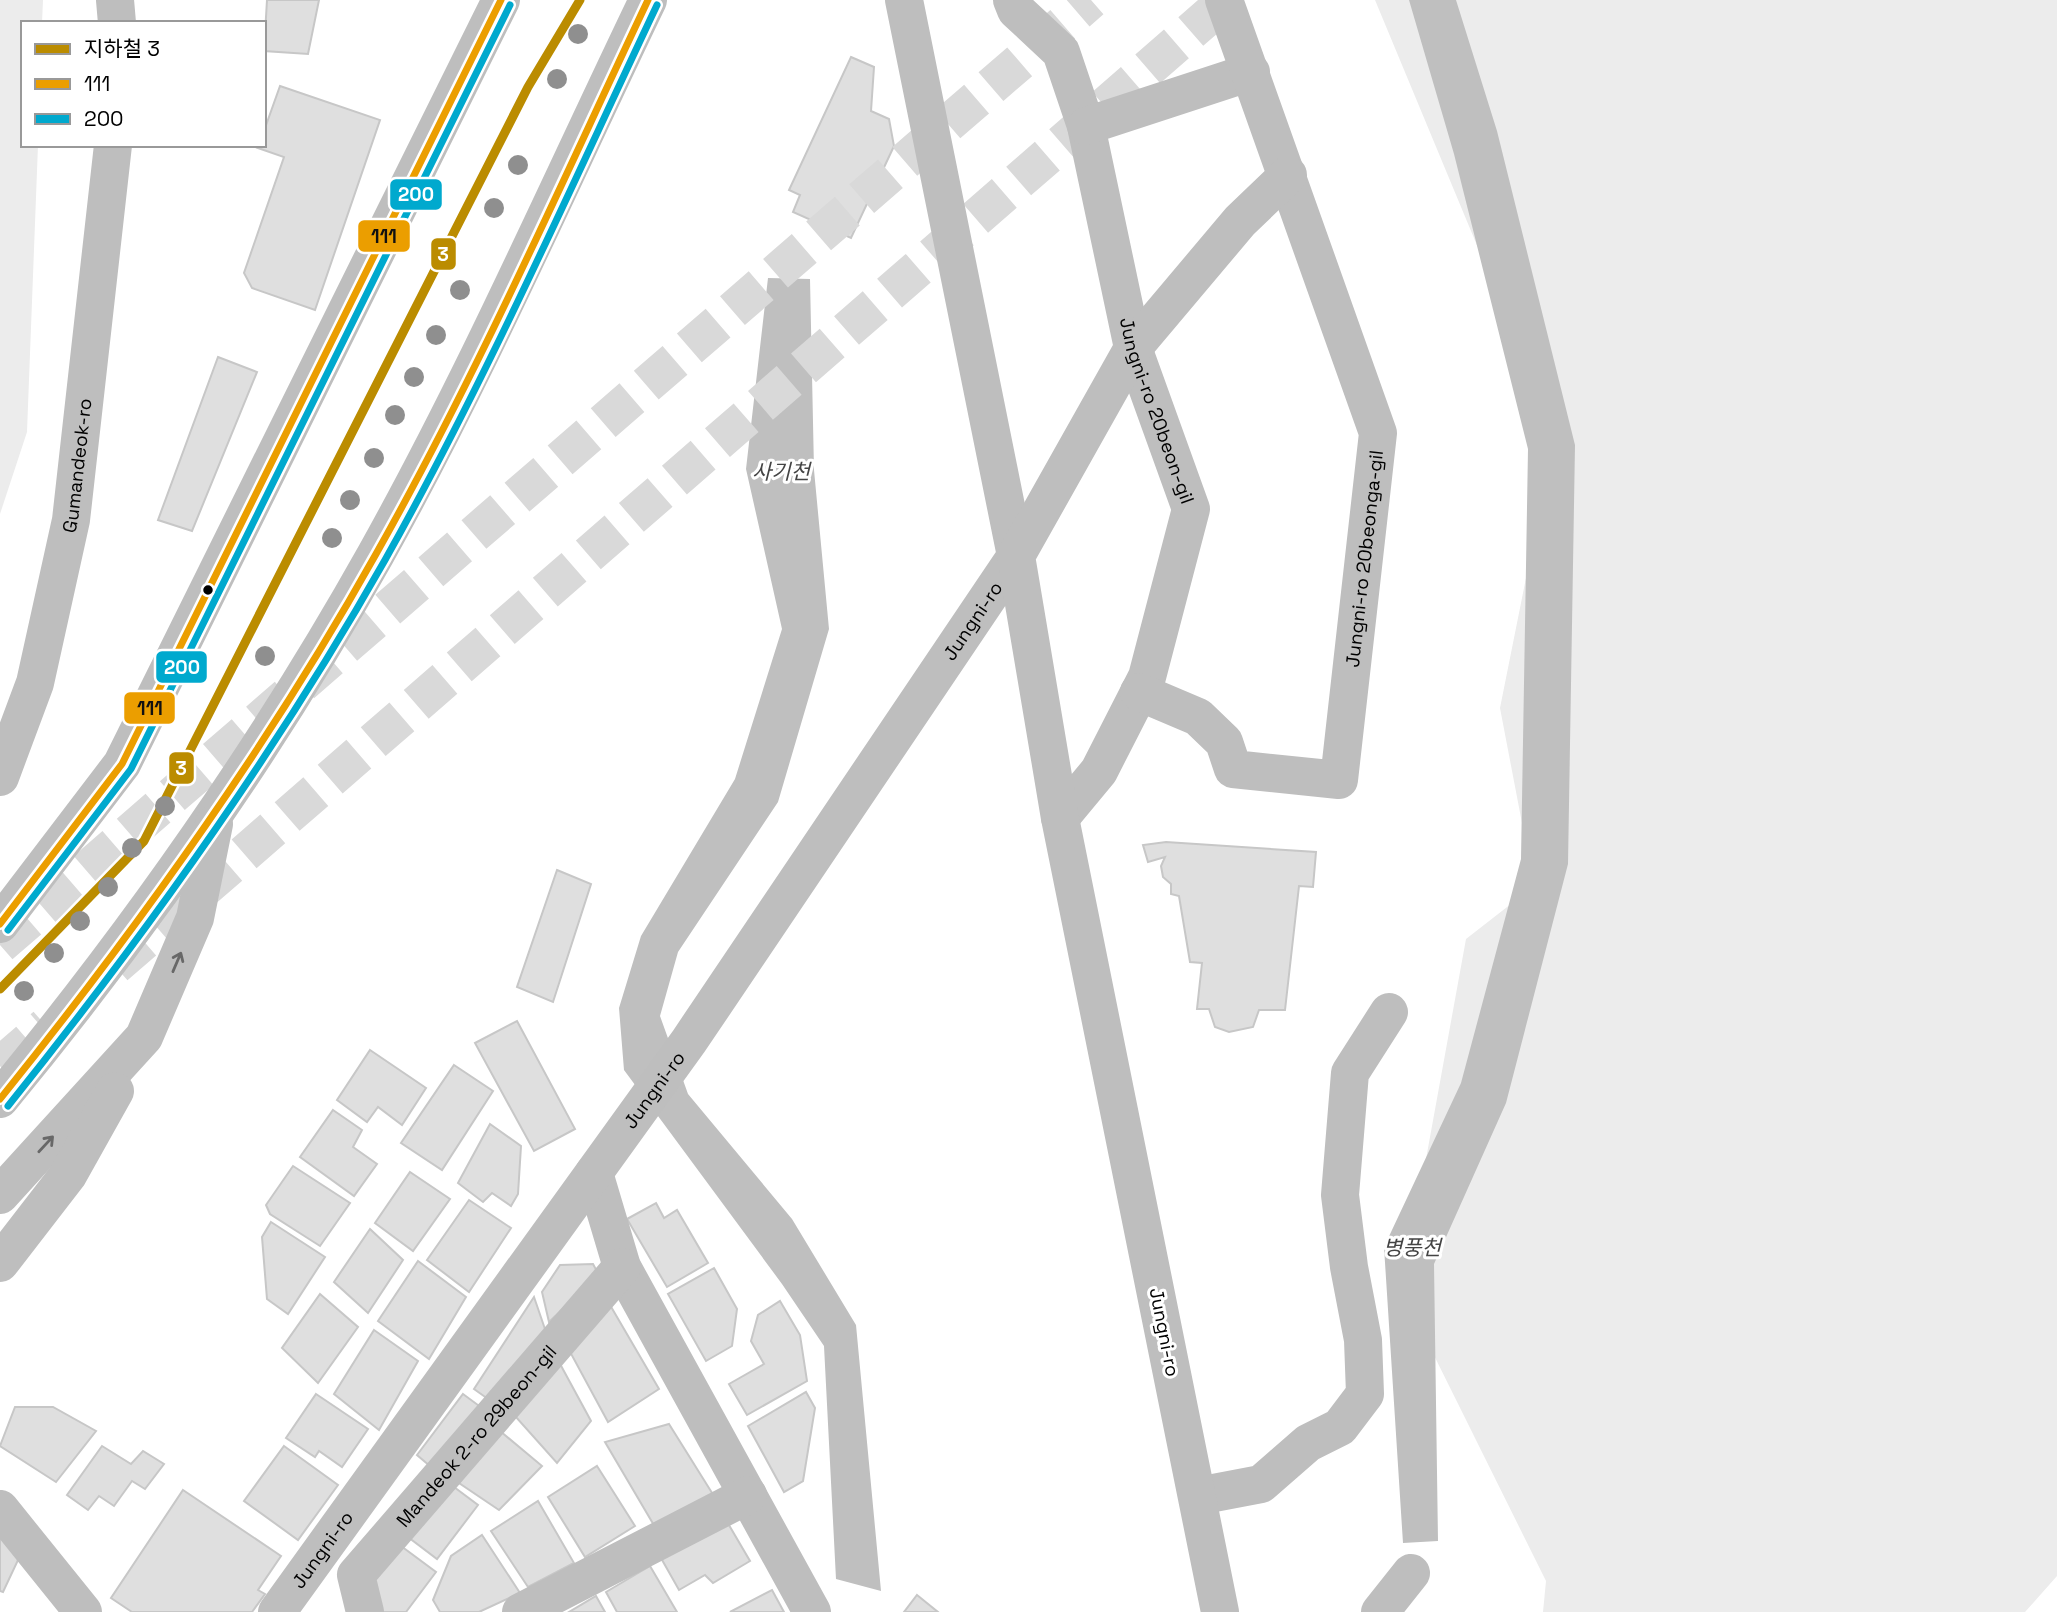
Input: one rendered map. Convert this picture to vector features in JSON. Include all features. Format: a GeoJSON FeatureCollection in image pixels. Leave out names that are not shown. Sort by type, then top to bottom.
{"type":"FeatureCollection","features":[{"type":"Feature","properties":{"kind":"street"},"geometry":{"type":"LineString","coordinates":[[115,0],[117,21]]}},
{"type":"Feature","properties":{"kind":"street"},"geometry":{"type":"LineString","coordinates":[[0,924],[122,764],[501,0]]}},
{"type":"Feature","properties":{"kind":"street"},"geometry":{"type":"LineString","coordinates":[[0,1099],[216,814],[308,670],[377,553],[473,366],[648,0]]}},
{"type":"Feature","properties":{"kind":"street","name":"Jungni-ro"},"geometry":{"type":"LineString","coordinates":[[904,0],[1016,556],[1060,818],[1220,1612]]}},
{"type":"Feature","properties":{"kind":"street","name":"Jungni-ro 20beon-gil"},"geometry":{"type":"LineString","coordinates":[[1012,0],[1016,10],[1061,51],[1086,126],[1133,348],[1191,509],[1147,677],[1099,771],[1060,818]]}},
{"type":"Feature","properties":{"kind":"street","name":"Jungni-ro 20beonga-gil"},"geometry":{"type":"LineString","coordinates":[[1139,692],[1198,718],[1224,742],[1233,769],[1339,780],[1378,432],[1289,175],[1224,0]]}},
{"type":"Feature","properties":{"kind":"street"},"geometry":{"type":"LineString","coordinates":[[1086,126],[1251,72]]}},
{"type":"Feature","properties":{"kind":"street","name":"Gumandeok-ro"},"geometry":{"type":"LineString","coordinates":[[0,777],[35,683],[71,520],[113,147]]}},
{"type":"Feature","properties":{"kind":"street"},"geometry":{"type":"LineString","coordinates":[[1016,556],[1133,348],[1240,221],[1289,175]]}},
{"type":"Feature","properties":{"kind":"street","name":"Jungni-ro"},"geometry":{"type":"LineString","coordinates":[[278,1612],[689,1041],[1016,556]]}},
{"type":"Feature","properties":{"kind":"street"},"geometry":{"type":"LineString","coordinates":[[0,1263],[68,1175],[144,1037],[195,918],[216,814]]}},
{"type":"Feature","properties":{"kind":"street"},"geometry":{"type":"LineString","coordinates":[[1198,1496],[1261,1484],[1308,1443],[1340,1427],[1365,1394],[1363,1340],[1349,1266],[1340,1195],[1350,1073],[1389,1013]]}},
{"type":"Feature","properties":{"kind":"street"},"geometry":{"type":"LineString","coordinates":[[0,1195],[144,1037]]}},
{"type":"Feature","properties":{"kind":"street"},"geometry":{"type":"LineString","coordinates":[[594,1174],[622,1267],[812,1612]]}},
{"type":"Feature","properties":{"kind":"street","name":"Mandeok 2-ro 29beon-gil"},"geometry":{"type":"LineString","coordinates":[[365,1612],[356,1575],[622,1267]]}},
{"type":"Feature","properties":{"kind":"street"},"geometry":{"type":"LineString","coordinates":[[532,1609],[748,1495]]}},
{"type":"Feature","properties":{"kind":"street"},"geometry":{"type":"LineString","coordinates":[[0,1508],[83,1612]]}},
{"type":"Feature","properties":{"kind":"street"},"geometry":{"type":"LineString","coordinates":[[1380,1612],[1411,1573]]}},
{"type":"Feature","properties":{"kind":"shaded area"},"geometry":{"type":"Polygon","coordinates":[[[0,0],[43,0],[42,21],[21,21],[21,147],[38,147],[27,432],[0,514],[0,0]]]}},
{"type":"Feature","properties":{"kind":"shaded area"},"geometry":{"type":"Polygon","coordinates":[[[1375,0],[2057,0],[2057,1576],[2025,1612],[1543,1612],[1546,1581],[1402,1291],[1466,939],[1534,886],[1500,708],[1555,433],[1375,0]]]}},
{"type":"Feature","properties":{"kind":"water","name":"병풍천"},"geometry":{"type":"Polygon","coordinates":[[[1409,0],[1456,0],[1497,131],[1575,445],[1568,864],[1506,1103],[1434,1264],[1438,1541],[1403,1543],[1384,1247],[1461,1083],[1521,859],[1528,449],[1454,154],[1409,0]]]}},
{"type":"Feature","properties":{"kind":"water","name":"사기천"},"geometry":{"type":"Polygon","coordinates":[[[768,278],[810,279],[814,470],[829,629],[778,802],[678,952],[660,1016],[688,1094],[792,1219],[856,1325],[881,1591],[836,1579],[824,1346],[782,1284],[624,1070],[619,1008],[641,936],[735,779],[782,629],[746,469],[768,278]]]}},
{"type":"Feature","properties":{"kind":"building"},"geometry":{"type":"Polygon","coordinates":[[[267,0],[319,0],[308,54],[266,51],[267,0]]]}},
{"type":"Feature","properties":{"kind":"building"},"geometry":{"type":"Polygon","coordinates":[[[851,57],[874,67],[871,111],[889,119],[894,146],[851,238],[793,212],[800,195],[789,190],[851,57]]]}},
{"type":"Feature","properties":{"kind":"building"},"geometry":{"type":"Polygon","coordinates":[[[280,86],[380,120],[315,310],[252,288],[244,273],[284,157],[258,148],[266,147],[266,125],[280,86]]]}},
{"type":"Feature","properties":{"kind":"building"},"geometry":{"type":"Polygon","coordinates":[[[218,357],[257,372],[192,531],[158,520],[218,357]]]}},
{"type":"Feature","properties":{"kind":"building"},"geometry":{"type":"Polygon","coordinates":[[[1166,842],[1316,852],[1313,887],[1299,886],[1285,1010],[1259,1010],[1253,1027],[1229,1032],[1215,1027],[1209,1009],[1197,1009],[1202,963],[1190,962],[1179,896],[1171,894],[1171,884],[1163,877],[1161,866],[1165,857],[1148,862],[1143,845],[1166,842]]]}},
{"type":"Feature","properties":{"kind":"building"},"geometry":{"type":"Polygon","coordinates":[[[557,870],[591,884],[553,1002],[517,987],[557,870]]]}},
{"type":"Feature","properties":{"kind":"building"},"geometry":{"type":"Polygon","coordinates":[[[517,1021],[575,1129],[534,1151],[475,1043],[517,1021]]]}},
{"type":"Feature","properties":{"kind":"building"},"geometry":{"type":"Polygon","coordinates":[[[370,1050],[426,1088],[402,1125],[378,1107],[367,1122],[337,1100],[370,1050]]]}},
{"type":"Feature","properties":{"kind":"building"},"geometry":{"type":"Polygon","coordinates":[[[454,1065],[493,1091],[442,1170],[401,1143],[454,1065]]]}},
{"type":"Feature","properties":{"kind":"building"},"geometry":{"type":"Polygon","coordinates":[[[333,1110],[362,1130],[353,1147],[377,1164],[354,1196],[300,1157],[333,1110]]]}},
{"type":"Feature","properties":{"kind":"building"},"geometry":{"type":"Polygon","coordinates":[[[490,1124],[521,1146],[518,1194],[511,1206],[492,1193],[483,1202],[458,1183],[490,1124]]]}},
{"type":"Feature","properties":{"kind":"building"},"geometry":{"type":"Polygon","coordinates":[[[293,1166],[350,1203],[320,1246],[270,1214],[266,1205],[293,1166]]]}},
{"type":"Feature","properties":{"kind":"building"},"geometry":{"type":"Polygon","coordinates":[[[410,1172],[450,1199],[413,1251],[375,1223],[410,1172]]]}},
{"type":"Feature","properties":{"kind":"building"},"geometry":{"type":"Polygon","coordinates":[[[469,1200],[511,1228],[469,1292],[427,1260],[469,1200]]]}},
{"type":"Feature","properties":{"kind":"building"},"geometry":{"type":"Polygon","coordinates":[[[656,1203],[664,1218],[677,1210],[708,1263],[667,1287],[627,1219],[656,1203]]]}},
{"type":"Feature","properties":{"kind":"building"},"geometry":{"type":"Polygon","coordinates":[[[271,1222],[325,1257],[288,1314],[267,1299],[262,1237],[271,1222]]]}},
{"type":"Feature","properties":{"kind":"building"},"geometry":{"type":"Polygon","coordinates":[[[370,1229],[403,1260],[368,1313],[334,1282],[370,1229]]]}},
{"type":"Feature","properties":{"kind":"building"},"geometry":{"type":"Polygon","coordinates":[[[418,1261],[466,1297],[429,1359],[378,1321],[418,1261]]]}},
{"type":"Feature","properties":{"kind":"building"},"geometry":{"type":"Polygon","coordinates":[[[593,1264],[599,1275],[549,1322],[542,1292],[560,1265],[593,1264]]]}},
{"type":"Feature","properties":{"kind":"building"},"geometry":{"type":"Polygon","coordinates":[[[714,1268],[737,1309],[732,1346],[706,1361],[668,1294],[714,1268]]]}},
{"type":"Feature","properties":{"kind":"building"},"geometry":{"type":"Polygon","coordinates":[[[320,1294],[358,1327],[318,1383],[282,1348],[320,1294]]]}},
{"type":"Feature","properties":{"kind":"building"},"geometry":{"type":"Polygon","coordinates":[[[534,1297],[546,1332],[488,1399],[474,1389],[534,1297]]]}},
{"type":"Feature","properties":{"kind":"building"},"geometry":{"type":"Polygon","coordinates":[[[780,1301],[800,1335],[807,1381],[747,1415],[729,1384],[764,1364],[751,1341],[758,1315],[780,1301]]]}},
{"type":"Feature","properties":{"kind":"building"},"geometry":{"type":"Polygon","coordinates":[[[610,1305],[659,1389],[608,1422],[569,1350],[610,1305]]]}},
{"type":"Feature","properties":{"kind":"building"},"geometry":{"type":"Polygon","coordinates":[[[374,1330],[418,1361],[379,1430],[334,1394],[374,1330]]]}},
{"type":"Feature","properties":{"kind":"building"},"geometry":{"type":"Polygon","coordinates":[[[559,1362],[591,1421],[557,1463],[515,1416],[559,1362]]]}},
{"type":"Feature","properties":{"kind":"building"},"geometry":{"type":"Polygon","coordinates":[[[806,1392],[815,1408],[803,1481],[784,1492],[748,1426],[806,1392]]]}},
{"type":"Feature","properties":{"kind":"building"},"geometry":{"type":"Polygon","coordinates":[[[316,1394],[368,1429],[342,1467],[319,1451],[315,1457],[286,1438],[316,1394]]]}},
{"type":"Feature","properties":{"kind":"building"},"geometry":{"type":"Polygon","coordinates":[[[463,1394],[486,1411],[431,1467],[417,1455],[463,1394]]]}},
{"type":"Feature","properties":{"kind":"building"},"geometry":{"type":"Polygon","coordinates":[[[15,1407],[53,1407],[96,1431],[56,1482],[0,1446],[15,1407]]]}},
{"type":"Feature","properties":{"kind":"building"},"geometry":{"type":"Polygon","coordinates":[[[669,1424],[714,1496],[655,1527],[605,1442],[669,1424]]]}},
{"type":"Feature","properties":{"kind":"building"},"geometry":{"type":"Polygon","coordinates":[[[500,1431],[542,1466],[499,1510],[459,1483],[500,1431]]]}},
{"type":"Feature","properties":{"kind":"building"},"geometry":{"type":"Polygon","coordinates":[[[102,1446],[131,1464],[143,1451],[164,1464],[145,1489],[132,1481],[114,1506],[99,1496],[88,1510],[67,1495],[102,1446]]]}},
{"type":"Feature","properties":{"kind":"building"},"geometry":{"type":"Polygon","coordinates":[[[284,1446],[338,1485],[298,1540],[244,1501],[284,1446]]]}},
{"type":"Feature","properties":{"kind":"building"},"geometry":{"type":"Polygon","coordinates":[[[597,1466],[635,1526],[585,1557],[548,1497],[597,1466]]]}},
{"type":"Feature","properties":{"kind":"building"},"geometry":{"type":"Polygon","coordinates":[[[450,1484],[478,1505],[437,1559],[408,1537],[450,1484]]]}},
{"type":"Feature","properties":{"kind":"building"},"geometry":{"type":"Polygon","coordinates":[[[183,1490],[281,1556],[258,1590],[265,1594],[252,1612],[132,1612],[111,1598],[183,1490]]]}},
{"type":"Feature","properties":{"kind":"building"},"geometry":{"type":"Polygon","coordinates":[[[538,1501],[574,1563],[528,1587],[491,1531],[538,1501]]]}},
{"type":"Feature","properties":{"kind":"building"},"geometry":{"type":"Polygon","coordinates":[[[726,1520],[750,1561],[713,1583],[705,1575],[679,1590],[661,1558],[726,1520]]]}},
{"type":"Feature","properties":{"kind":"building"},"geometry":{"type":"Polygon","coordinates":[[[0,1529],[26,1543],[3,1592],[0,1591],[0,1529]]]}},
{"type":"Feature","properties":{"kind":"building"},"geometry":{"type":"Polygon","coordinates":[[[482,1535],[520,1593],[479,1612],[440,1612],[433,1600],[451,1556],[482,1535]]]}},
{"type":"Feature","properties":{"kind":"building"},"geometry":{"type":"Polygon","coordinates":[[[401,1546],[436,1572],[406,1612],[376,1612],[370,1586],[401,1546]]]}},
{"type":"Feature","properties":{"kind":"building"},"geometry":{"type":"Polygon","coordinates":[[[650,1566],[677,1612],[617,1612],[606,1592],[650,1566]]]}},
{"type":"Feature","properties":{"kind":"building"},"geometry":{"type":"Polygon","coordinates":[[[772,1590],[784,1612],[730,1612],[772,1590]]]}},
{"type":"Feature","properties":{"kind":"building"},"geometry":{"type":"Polygon","coordinates":[[[917,1595],[938,1612],[904,1612],[917,1595]]]}},
{"type":"Feature","properties":{"kind":"building"},"geometry":{"type":"Polygon","coordinates":[[[596,1596],[605,1612],[569,1612],[596,1596]]]}},
{"type":"Feature","properties":{"kind":"tunnel"},"geometry":{"type":"LineString","coordinates":[[0,945],[1091,0]]}},
{"type":"Feature","properties":{"kind":"tunnel"},"geometry":{"type":"LineString","coordinates":[[115,966],[1227,0]]}},
{"type":"Feature","properties":{"kind":"tunnel"},"geometry":{"type":"LineString","coordinates":[[0,1066],[46,1026]]}},
{"type":"Feature","properties":{"kind":"metro line","name":"3"},"geometry":{"type":"LineString","coordinates":[[0,989],[144,841],[528,87],[580,0]]}},
{"type":"Feature","properties":{"kind":"transit line","name":"111"},"geometry":{"type":"LineString","coordinates":[[0,924],[122,764],[501,0]]}},
{"type":"Feature","properties":{"kind":"transit line","name":"111"},"geometry":{"type":"LineString","coordinates":[[0,1099],[152,902],[246,766],[335,626],[449,418],[648,0]]}},
{"type":"Feature","properties":{"kind":"transit line","name":"200"},"geometry":{"type":"LineString","coordinates":[[8,930],[131,769],[510,5]]}},
{"type":"Feature","properties":{"kind":"transit line","name":"200"},"geometry":{"type":"LineString","coordinates":[[8,1106],[110,975],[208,841],[343,632],[458,424],[657,5]]}}]}
